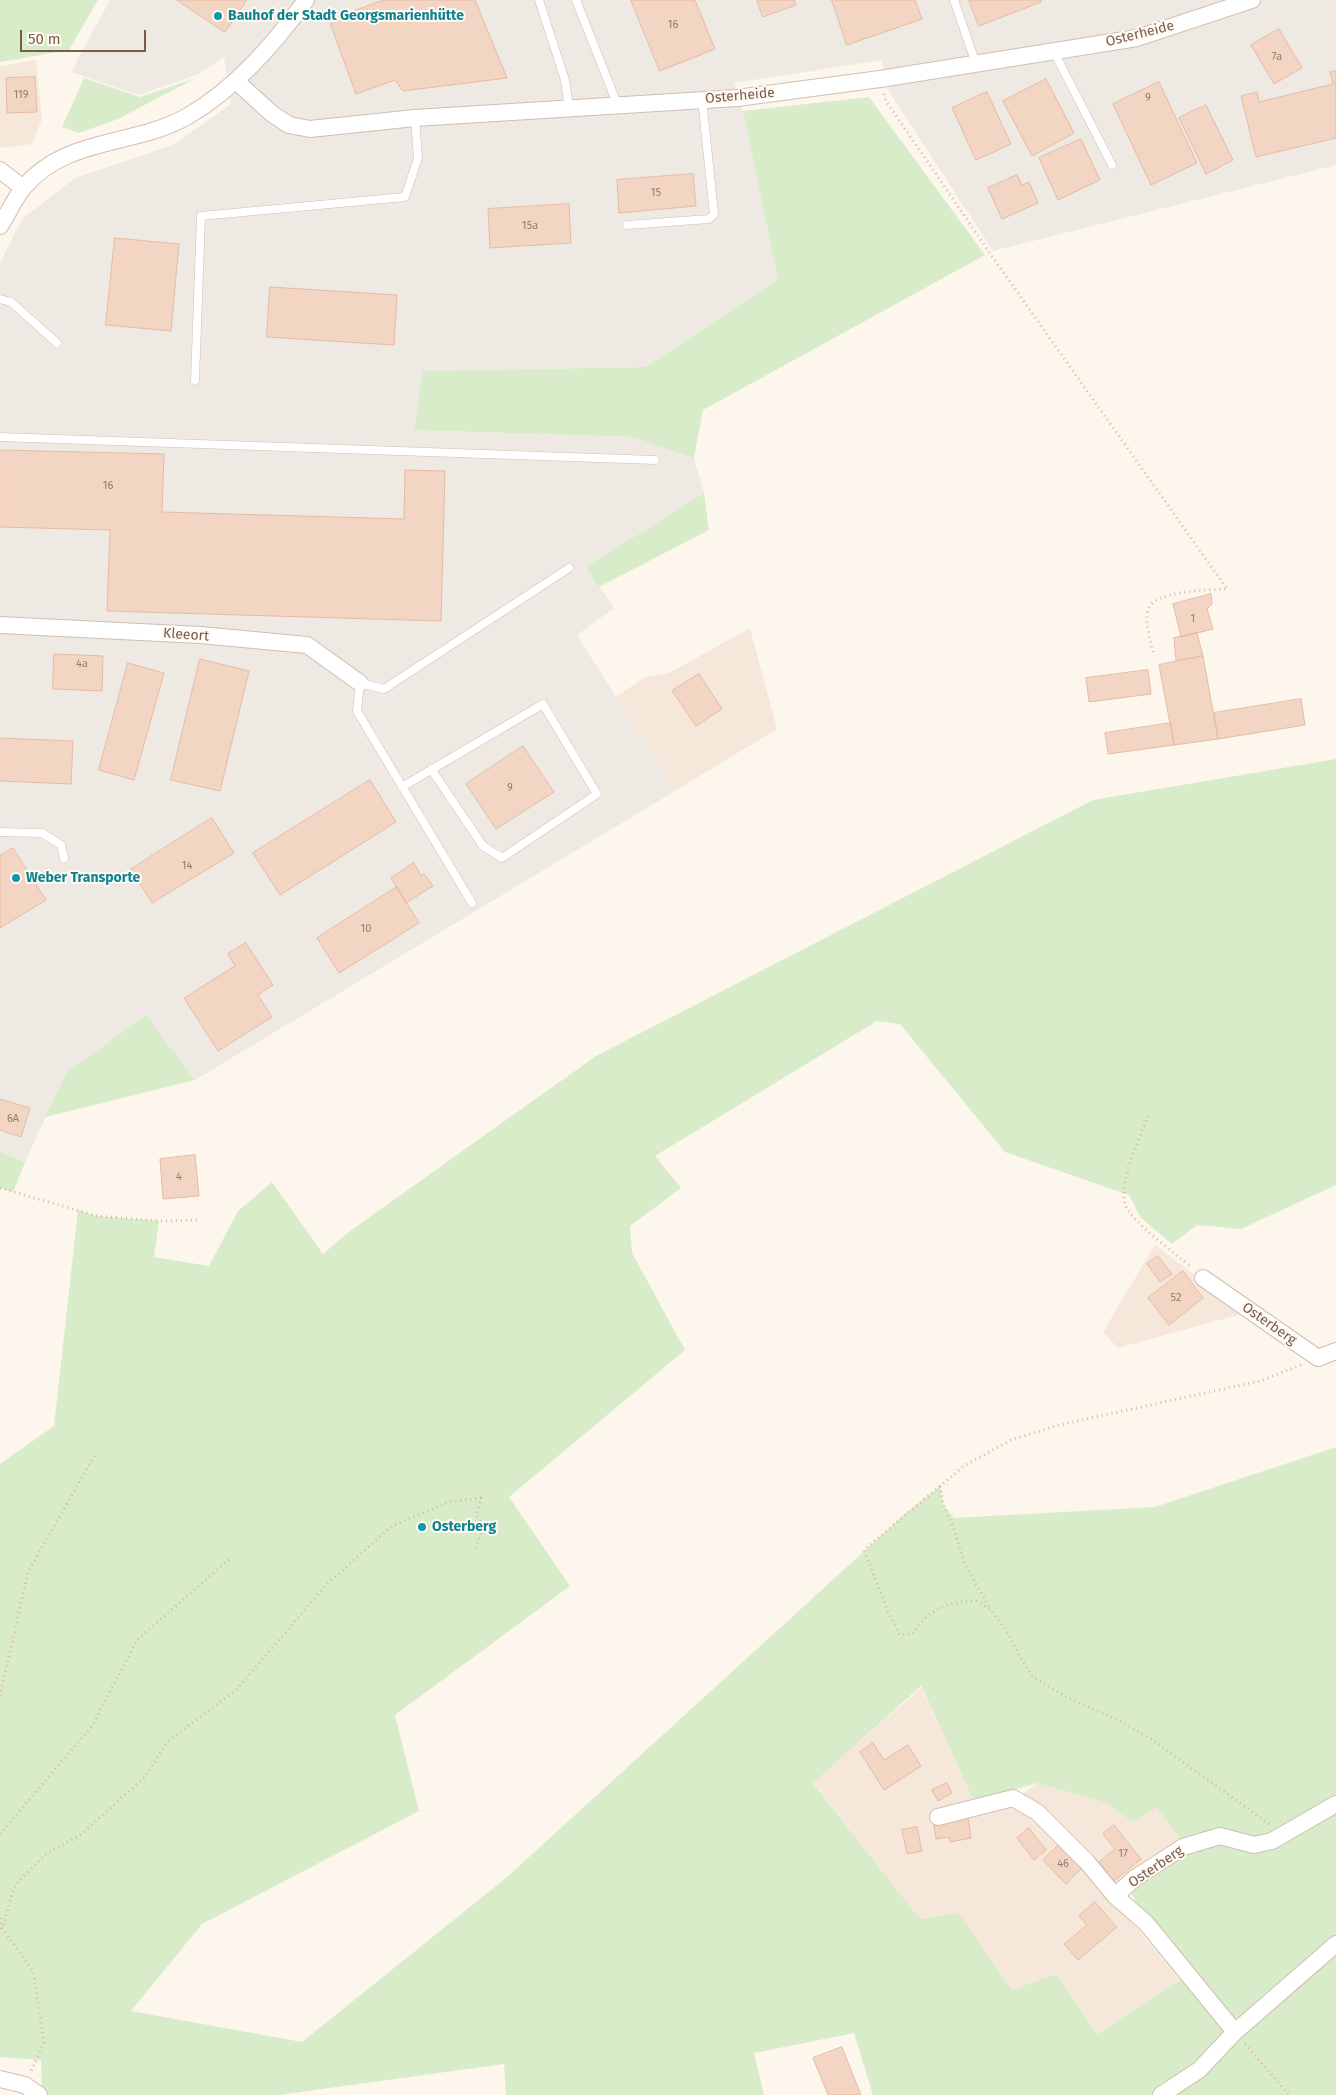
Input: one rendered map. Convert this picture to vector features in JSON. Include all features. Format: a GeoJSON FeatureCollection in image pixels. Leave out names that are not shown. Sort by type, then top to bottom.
{"type":"FeatureCollection","features":[{"type":"Feature","properties":{"kind":"street"},"geometry":{"type":"LineString","coordinates":[[0,226],[23,188],[57,159],[77,150],[156,130],[188,116],[236,81],[282,33],[306,0]]}},
{"type":"Feature","properties":{"kind":"street","name":"Osterheide"},"geometry":{"type":"LineString","coordinates":[[236,81],[271,113],[289,125],[310,129],[415,118],[736,98],[880,79],[1137,38],[1252,0]]}},
{"type":"Feature","properties":{"kind":"street"},"geometry":{"type":"LineString","coordinates":[[0,170],[23,188]]}},
{"type":"Feature","properties":{"kind":"street","name":"Kleeort"},"geometry":{"type":"LineString","coordinates":[[0,625],[200,635],[307,645],[360,683]]}},
{"type":"Feature","properties":{"kind":"street","name":"Osterberg"},"geometry":{"type":"LineString","coordinates":[[1203,1278],[1318,1358]]}},
{"type":"Feature","properties":{"kind":"street"},"geometry":{"type":"LineString","coordinates":[[1318,1358],[1336,1351]]}},
{"type":"Feature","properties":{"kind":"street","name":"Osterberg"},"geometry":{"type":"LineString","coordinates":[[938,1817],[1013,1798],[1037,1812],[1087,1862],[1115,1896],[1146,1923],[1235,2032]]}},
{"type":"Feature","properties":{"kind":"street","name":"Osterberg"},"geometry":{"type":"LineString","coordinates":[[1115,1896],[1135,1878],[1184,1847],[1220,1836],[1254,1845],[1272,1841],[1286,1831],[1308,1822],[1336,1804]]}},
{"type":"Feature","properties":{"kind":"street"},"geometry":{"type":"LineString","coordinates":[[1161,2095],[1199,2070],[1235,2032],[1336,1944]]}},
{"type":"Feature","properties":{"kind":"street"},"geometry":{"type":"LineString","coordinates":[[0,2079],[25,2086],[39,2095]]}},
{"type":"Feature","properties":{"kind":"lane"},"geometry":{"type":"LineString","coordinates":[[539,0],[565,80],[570,109]]}},
{"type":"Feature","properties":{"kind":"lane"},"geometry":{"type":"LineString","coordinates":[[576,0],[618,106]]}},
{"type":"Feature","properties":{"kind":"lane"},"geometry":{"type":"LineString","coordinates":[[954,0],[976,64]]}},
{"type":"Feature","properties":{"kind":"lane"},"geometry":{"type":"LineString","coordinates":[[1054,52],[1112,165]]}},
{"type":"Feature","properties":{"kind":"lane"},"geometry":{"type":"LineString","coordinates":[[627,225],[709,219],[714,214],[702,99]]}},
{"type":"Feature","properties":{"kind":"lane"},"geometry":{"type":"LineString","coordinates":[[195,380],[201,216],[405,197],[418,158],[415,118]]}},
{"type":"Feature","properties":{"kind":"lane"},"geometry":{"type":"LineString","coordinates":[[0,299],[11,302],[58,343]]}},
{"type":"Feature","properties":{"kind":"lane"},"geometry":{"type":"LineString","coordinates":[[0,437],[654,460]]}},
{"type":"Feature","properties":{"kind":"lane"},"geometry":{"type":"LineString","coordinates":[[472,902],[357,712],[360,683],[384,689],[569,568]]}},
{"type":"Feature","properties":{"kind":"lane"},"geometry":{"type":"LineString","coordinates":[[402,787],[431,769],[542,704],[597,794],[502,858],[483,846],[431,769]]}},
{"type":"Feature","properties":{"kind":"lane"},"geometry":{"type":"LineString","coordinates":[[0,832],[42,833],[61,845],[64,858]]}},
{"type":"Feature","properties":{"kind":"path"},"geometry":{"type":"LineString","coordinates":[[880,79],[886,101],[957,206],[1227,589],[1200,590],[1175,594],[1160,598],[1152,603],[1148,611],[1153,652]]}},
{"type":"Feature","properties":{"kind":"path"},"geometry":{"type":"LineString","coordinates":[[1148,1116],[1124,1184],[1125,1205],[1135,1220],[1203,1278]]}},
{"type":"Feature","properties":{"kind":"path"},"geometry":{"type":"LineString","coordinates":[[0,1188],[97,1216],[159,1221],[198,1220]]}},
{"type":"Feature","properties":{"kind":"path"},"geometry":{"type":"LineString","coordinates":[[991,1610],[975,1600],[946,1604],[922,1620],[913,1634],[900,1635],[888,1612],[864,1550],[964,1466],[1011,1440],[1059,1424],[1260,1381],[1318,1358]]}},
{"type":"Feature","properties":{"kind":"path"},"geometry":{"type":"LineString","coordinates":[[0,1696],[28,1572],[96,1453]]}},
{"type":"Feature","properties":{"kind":"path"},"geometry":{"type":"LineString","coordinates":[[940,1486],[943,1504],[954,1529],[965,1565],[1033,1677],[1068,1698],[1122,1722],[1151,1739],[1273,1826],[1286,1831]]}},
{"type":"Feature","properties":{"kind":"path"},"geometry":{"type":"LineString","coordinates":[[1,1927],[15,1884],[47,1853],[79,1836],[145,1777],[168,1741],[236,1690],[327,1584],[392,1526],[448,1502],[481,1498],[476,1515],[484,1525],[476,1548]]}},
{"type":"Feature","properties":{"kind":"path"},"geometry":{"type":"LineString","coordinates":[[0,1834],[92,1726],[137,1640],[232,1557]]}},
{"type":"Feature","properties":{"kind":"path"},"geometry":{"type":"LineString","coordinates":[[0,1918],[1,1927],[33,1971],[44,2043],[25,2086]]}},
{"type":"Feature","properties":{"kind":"path"},"geometry":{"type":"LineString","coordinates":[[1235,2032],[1289,2095]]}},
{"type":"Feature","properties":{"kind":"shaded area"},"geometry":{"type":"Polygon","coordinates":[[[110,0],[1336,0],[1336,165],[993,251],[888,90],[882,60],[734,83],[743,111],[778,280],[645,367],[423,371],[415,430],[632,437],[694,458],[704,493],[586,567],[614,608],[577,635],[675,791],[195,1080],[146,1015],[66,1073],[25,1162],[0,1152],[0,263],[22,219],[75,178],[173,145],[231,104],[224,57],[199,74],[139,95],[71,72],[110,0]]]}},
{"type":"Feature","properties":{"kind":"shaded area"},"geometry":{"type":"Polygon","coordinates":[[[36,60],[42,119],[32,144],[0,148],[0,66],[36,60]]]}},
{"type":"Feature","properties":{"kind":"shaded area"},"geometry":{"type":"Polygon","coordinates":[[[750,628],[777,729],[675,791],[616,697],[645,677],[669,673],[750,628]]]}},
{"type":"Feature","properties":{"kind":"shaded area"},"geometry":{"type":"Polygon","coordinates":[[[1155,1245],[1245,1313],[1118,1348],[1103,1332],[1155,1245]]]}},
{"type":"Feature","properties":{"kind":"shaded area"},"geometry":{"type":"Polygon","coordinates":[[[921,1688],[974,1800],[1008,1806],[1037,1783],[1103,1802],[1133,1821],[1156,1807],[1182,1842],[1132,1874],[1122,1910],[1180,1980],[1097,2034],[1056,1974],[1012,1991],[958,1912],[920,1919],[813,1782],[921,1688]]]}},
{"type":"Feature","properties":{"kind":"green space"},"geometry":{"type":"Polygon","coordinates":[[[0,0],[98,0],[69,50],[0,62],[0,0]]]}},
{"type":"Feature","properties":{"kind":"green space"},"geometry":{"type":"Polygon","coordinates":[[[84,78],[140,97],[196,78],[118,119],[79,133],[62,127],[84,78]]]}},
{"type":"Feature","properties":{"kind":"green space"},"geometry":{"type":"Polygon","coordinates":[[[869,97],[985,255],[703,410],[694,458],[632,437],[414,430],[423,371],[645,367],[778,280],[743,111],[869,97]]]}},
{"type":"Feature","properties":{"kind":"green space"},"geometry":{"type":"Polygon","coordinates":[[[704,493],[709,530],[599,587],[586,567],[704,493]]]}},
{"type":"Feature","properties":{"kind":"green space"},"geometry":{"type":"Polygon","coordinates":[[[1336,759],[1336,1185],[1241,1229],[1197,1225],[1172,1244],[1141,1218],[1129,1195],[1005,1152],[900,1024],[877,1021],[655,1156],[681,1188],[630,1226],[632,1253],[685,1350],[509,1497],[570,1586],[395,1715],[419,1811],[202,1924],[131,2011],[302,2042],[506,1878],[906,1513],[940,1486],[943,1504],[954,1518],[1155,1507],[1336,1447],[1336,2095],[873,2095],[854,2033],[754,2053],[764,2095],[506,2095],[504,2064],[278,2095],[42,2095],[41,2060],[0,2057],[0,1464],[54,1426],[78,1210],[97,1216],[159,1221],[154,1257],[209,1266],[238,1211],[272,1182],[323,1254],[346,1234],[596,1056],[1093,800],[1336,759]],[[921,1686],[813,1783],[920,1919],[958,1912],[1012,1990],[1056,1974],[1097,2034],[1180,1980],[1192,1968],[1138,1906],[1131,1892],[1182,1842],[1156,1807],[1133,1822],[1103,1802],[1037,1783],[974,1801],[921,1686]]]}},
{"type":"Feature","properties":{"kind":"green space"},"geometry":{"type":"Polygon","coordinates":[[[146,1015],[195,1080],[45,1117],[66,1073],[146,1015]]]}},
{"type":"Feature","properties":{"kind":"green space"},"geometry":{"type":"Polygon","coordinates":[[[0,1152],[25,1162],[13,1192],[0,1188],[0,1152]]]}},
{"type":"Feature","properties":{"kind":"building","name":"Bauhof der Stadt Georgsmarienhütte"},"geometry":{"type":"Polygon","coordinates":[[[177,0],[247,0],[225,32],[177,0]]]}},
{"type":"Feature","properties":{"kind":"building"},"geometry":{"type":"Polygon","coordinates":[[[384,0],[475,0],[507,78],[403,91],[395,80],[356,94],[329,20],[384,0]]]}},
{"type":"Feature","properties":{"kind":"building"},"geometry":{"type":"Polygon","coordinates":[[[631,0],[695,0],[715,49],[660,71],[631,0]]]}},
{"type":"Feature","properties":{"kind":"building"},"geometry":{"type":"Polygon","coordinates":[[[757,0],[794,0],[796,5],[763,17],[757,0]]]}},
{"type":"Feature","properties":{"kind":"building"},"geometry":{"type":"Polygon","coordinates":[[[832,0],[915,0],[922,19],[847,45],[832,0]]]}},
{"type":"Feature","properties":{"kind":"building"},"geometry":{"type":"Polygon","coordinates":[[[969,0],[1041,0],[1041,2],[979,26],[969,0]]]}},
{"type":"Feature","properties":{"kind":"building"},"geometry":{"type":"Polygon","coordinates":[[[1279,29],[1302,68],[1274,84],[1251,45],[1279,29]]]}},
{"type":"Feature","properties":{"kind":"building"},"geometry":{"type":"Polygon","coordinates":[[[1336,71],[1336,138],[1256,157],[1241,96],[1257,92],[1259,102],[1333,84],[1330,72],[1336,71]]]}},
{"type":"Feature","properties":{"kind":"building"},"geometry":{"type":"Polygon","coordinates":[[[35,77],[37,112],[7,113],[6,78],[35,77]]]}},
{"type":"Feature","properties":{"kind":"building"},"geometry":{"type":"Polygon","coordinates":[[[1046,79],[1074,133],[1032,156],[1003,101],[1046,79]]]}},
{"type":"Feature","properties":{"kind":"building"},"geometry":{"type":"Polygon","coordinates":[[[1159,82],[1197,163],[1151,185],[1113,104],[1159,82]]]}},
{"type":"Feature","properties":{"kind":"building"},"geometry":{"type":"Polygon","coordinates":[[[987,92],[1011,144],[976,160],[952,108],[987,92]]]}},
{"type":"Feature","properties":{"kind":"building"},"geometry":{"type":"Polygon","coordinates":[[[1206,105],[1233,160],[1206,174],[1179,118],[1206,105]]]}},
{"type":"Feature","properties":{"kind":"building"},"geometry":{"type":"Polygon","coordinates":[[[1081,139],[1100,180],[1058,200],[1039,158],[1081,139]]]}},
{"type":"Feature","properties":{"kind":"building"},"geometry":{"type":"Polygon","coordinates":[[[693,174],[696,206],[619,213],[617,180],[693,174]]]}},
{"type":"Feature","properties":{"kind":"building"},"geometry":{"type":"Polygon","coordinates":[[[1017,175],[1022,185],[1029,182],[1038,203],[1002,219],[988,188],[1017,175]]]}},
{"type":"Feature","properties":{"kind":"building"},"geometry":{"type":"Polygon","coordinates":[[[569,204],[571,243],[490,248],[488,209],[569,204]]]}},
{"type":"Feature","properties":{"kind":"building"},"geometry":{"type":"Polygon","coordinates":[[[115,238],[179,244],[171,331],[106,325],[115,238]]]}},
{"type":"Feature","properties":{"kind":"building"},"geometry":{"type":"Polygon","coordinates":[[[270,287],[397,295],[394,345],[267,337],[270,287]]]}},
{"type":"Feature","properties":{"kind":"building"},"geometry":{"type":"Polygon","coordinates":[[[0,450],[164,454],[162,512],[404,519],[405,470],[445,471],[441,621],[107,611],[110,530],[0,527],[0,450]]]}},
{"type":"Feature","properties":{"kind":"building"},"geometry":{"type":"Polygon","coordinates":[[[1211,594],[1212,604],[1207,609],[1213,629],[1181,637],[1173,604],[1211,594]]]}},
{"type":"Feature","properties":{"kind":"building"},"geometry":{"type":"Polygon","coordinates":[[[1197,633],[1203,656],[1176,661],[1174,638],[1197,633]]]}},
{"type":"Feature","properties":{"kind":"building"},"geometry":{"type":"Polygon","coordinates":[[[54,654],[103,656],[102,691],[53,689],[54,654]]]}},
{"type":"Feature","properties":{"kind":"building"},"geometry":{"type":"Polygon","coordinates":[[[1203,656],[1218,739],[1174,745],[1159,665],[1203,656]]]}},
{"type":"Feature","properties":{"kind":"building"},"geometry":{"type":"Polygon","coordinates":[[[200,659],[249,671],[220,791],[171,780],[200,659]]]}},
{"type":"Feature","properties":{"kind":"building"},"geometry":{"type":"Polygon","coordinates":[[[128,663],[164,673],[134,780],[99,770],[128,663]]]}},
{"type":"Feature","properties":{"kind":"building"},"geometry":{"type":"Polygon","coordinates":[[[1148,670],[1151,694],[1089,702],[1086,678],[1148,670]]]}},
{"type":"Feature","properties":{"kind":"building"},"geometry":{"type":"Polygon","coordinates":[[[699,674],[722,709],[696,726],[672,691],[699,674]]]}},
{"type":"Feature","properties":{"kind":"building"},"geometry":{"type":"Polygon","coordinates":[[[1301,699],[1305,725],[1218,739],[1214,713],[1301,699]]]}},
{"type":"Feature","properties":{"kind":"building"},"geometry":{"type":"Polygon","coordinates":[[[1171,723],[1174,745],[1108,754],[1105,733],[1171,723]]]}},
{"type":"Feature","properties":{"kind":"building"},"geometry":{"type":"Polygon","coordinates":[[[0,738],[73,741],[71,784],[0,781],[0,738]]]}},
{"type":"Feature","properties":{"kind":"building"},"geometry":{"type":"Polygon","coordinates":[[[523,746],[554,792],[496,829],[466,784],[523,746]]]}},
{"type":"Feature","properties":{"kind":"building"},"geometry":{"type":"Polygon","coordinates":[[[370,780],[396,822],[280,895],[253,853],[370,780]]]}},
{"type":"Feature","properties":{"kind":"building"},"geometry":{"type":"Polygon","coordinates":[[[212,818],[234,853],[152,903],[131,869],[212,818]]]}},
{"type":"Feature","properties":{"kind":"building","name":"Weber Transporte"},"geometry":{"type":"Polygon","coordinates":[[[13,848],[46,900],[0,928],[0,856],[13,848]]]}},
{"type":"Feature","properties":{"kind":"building"},"geometry":{"type":"Polygon","coordinates":[[[414,863],[421,876],[424,874],[433,886],[406,903],[391,878],[414,863]]]}},
{"type":"Feature","properties":{"kind":"building"},"geometry":{"type":"Polygon","coordinates":[[[397,887],[419,923],[339,973],[317,938],[397,887]]]}},
{"type":"Feature","properties":{"kind":"building"},"geometry":{"type":"Polygon","coordinates":[[[246,943],[273,985],[258,995],[272,1017],[218,1051],[184,998],[235,966],[228,954],[246,943]]]}},
{"type":"Feature","properties":{"kind":"building"},"geometry":{"type":"Polygon","coordinates":[[[0,1099],[30,1108],[21,1137],[0,1130],[0,1099]]]}},
{"type":"Feature","properties":{"kind":"building"},"geometry":{"type":"Polygon","coordinates":[[[195,1155],[199,1196],[163,1199],[160,1159],[195,1155]]]}},
{"type":"Feature","properties":{"kind":"building"},"geometry":{"type":"Polygon","coordinates":[[[1158,1256],[1172,1274],[1160,1282],[1147,1264],[1158,1256]]]}},
{"type":"Feature","properties":{"kind":"building"},"geometry":{"type":"Polygon","coordinates":[[[1183,1271],[1203,1298],[1169,1325],[1148,1298],[1183,1271]]]}},
{"type":"Feature","properties":{"kind":"building"},"geometry":{"type":"Polygon","coordinates":[[[873,1743],[884,1760],[908,1745],[921,1766],[884,1790],[860,1752],[873,1743]]]}},
{"type":"Feature","properties":{"kind":"building"},"geometry":{"type":"Polygon","coordinates":[[[947,1783],[952,1793],[938,1801],[932,1790],[947,1783]]]}},
{"type":"Feature","properties":{"kind":"building"},"geometry":{"type":"Polygon","coordinates":[[[968,1817],[971,1838],[950,1842],[949,1837],[936,1839],[934,1825],[946,1824],[945,1820],[968,1817]]]}},
{"type":"Feature","properties":{"kind":"building"},"geometry":{"type":"Polygon","coordinates":[[[1114,1825],[1141,1859],[1114,1881],[1099,1862],[1115,1849],[1103,1834],[1114,1825]]]}},
{"type":"Feature","properties":{"kind":"building"},"geometry":{"type":"Polygon","coordinates":[[[917,1827],[922,1851],[907,1854],[902,1830],[917,1827]]]}},
{"type":"Feature","properties":{"kind":"building"},"geometry":{"type":"Polygon","coordinates":[[[1029,1828],[1046,1850],[1034,1860],[1017,1838],[1029,1828]]]}},
{"type":"Feature","properties":{"kind":"building"},"geometry":{"type":"Polygon","coordinates":[[[1060,1844],[1082,1868],[1066,1884],[1043,1860],[1060,1844]]]}},
{"type":"Feature","properties":{"kind":"building"},"geometry":{"type":"Polygon","coordinates":[[[1095,1902],[1117,1927],[1078,1960],[1064,1944],[1087,1925],[1079,1916],[1095,1902]]]}},
{"type":"Feature","properties":{"kind":"building"},"geometry":{"type":"Polygon","coordinates":[[[842,2047],[861,2095],[828,2095],[813,2058],[842,2047]]]}},
{"type":"Feature","properties":{"kind":"place","name":"Bauhof der Stadt Georgsmarienhütte"},"geometry":{"type":"Point","coordinates":[218,16]}},
{"type":"Feature","properties":{"kind":"place","name":"Weber Transporte"},"geometry":{"type":"Point","coordinates":[16,878]}},
{"type":"Feature","properties":{"kind":"place","name":"Osterberg"},"geometry":{"type":"Point","coordinates":[422,1527]}}]}
